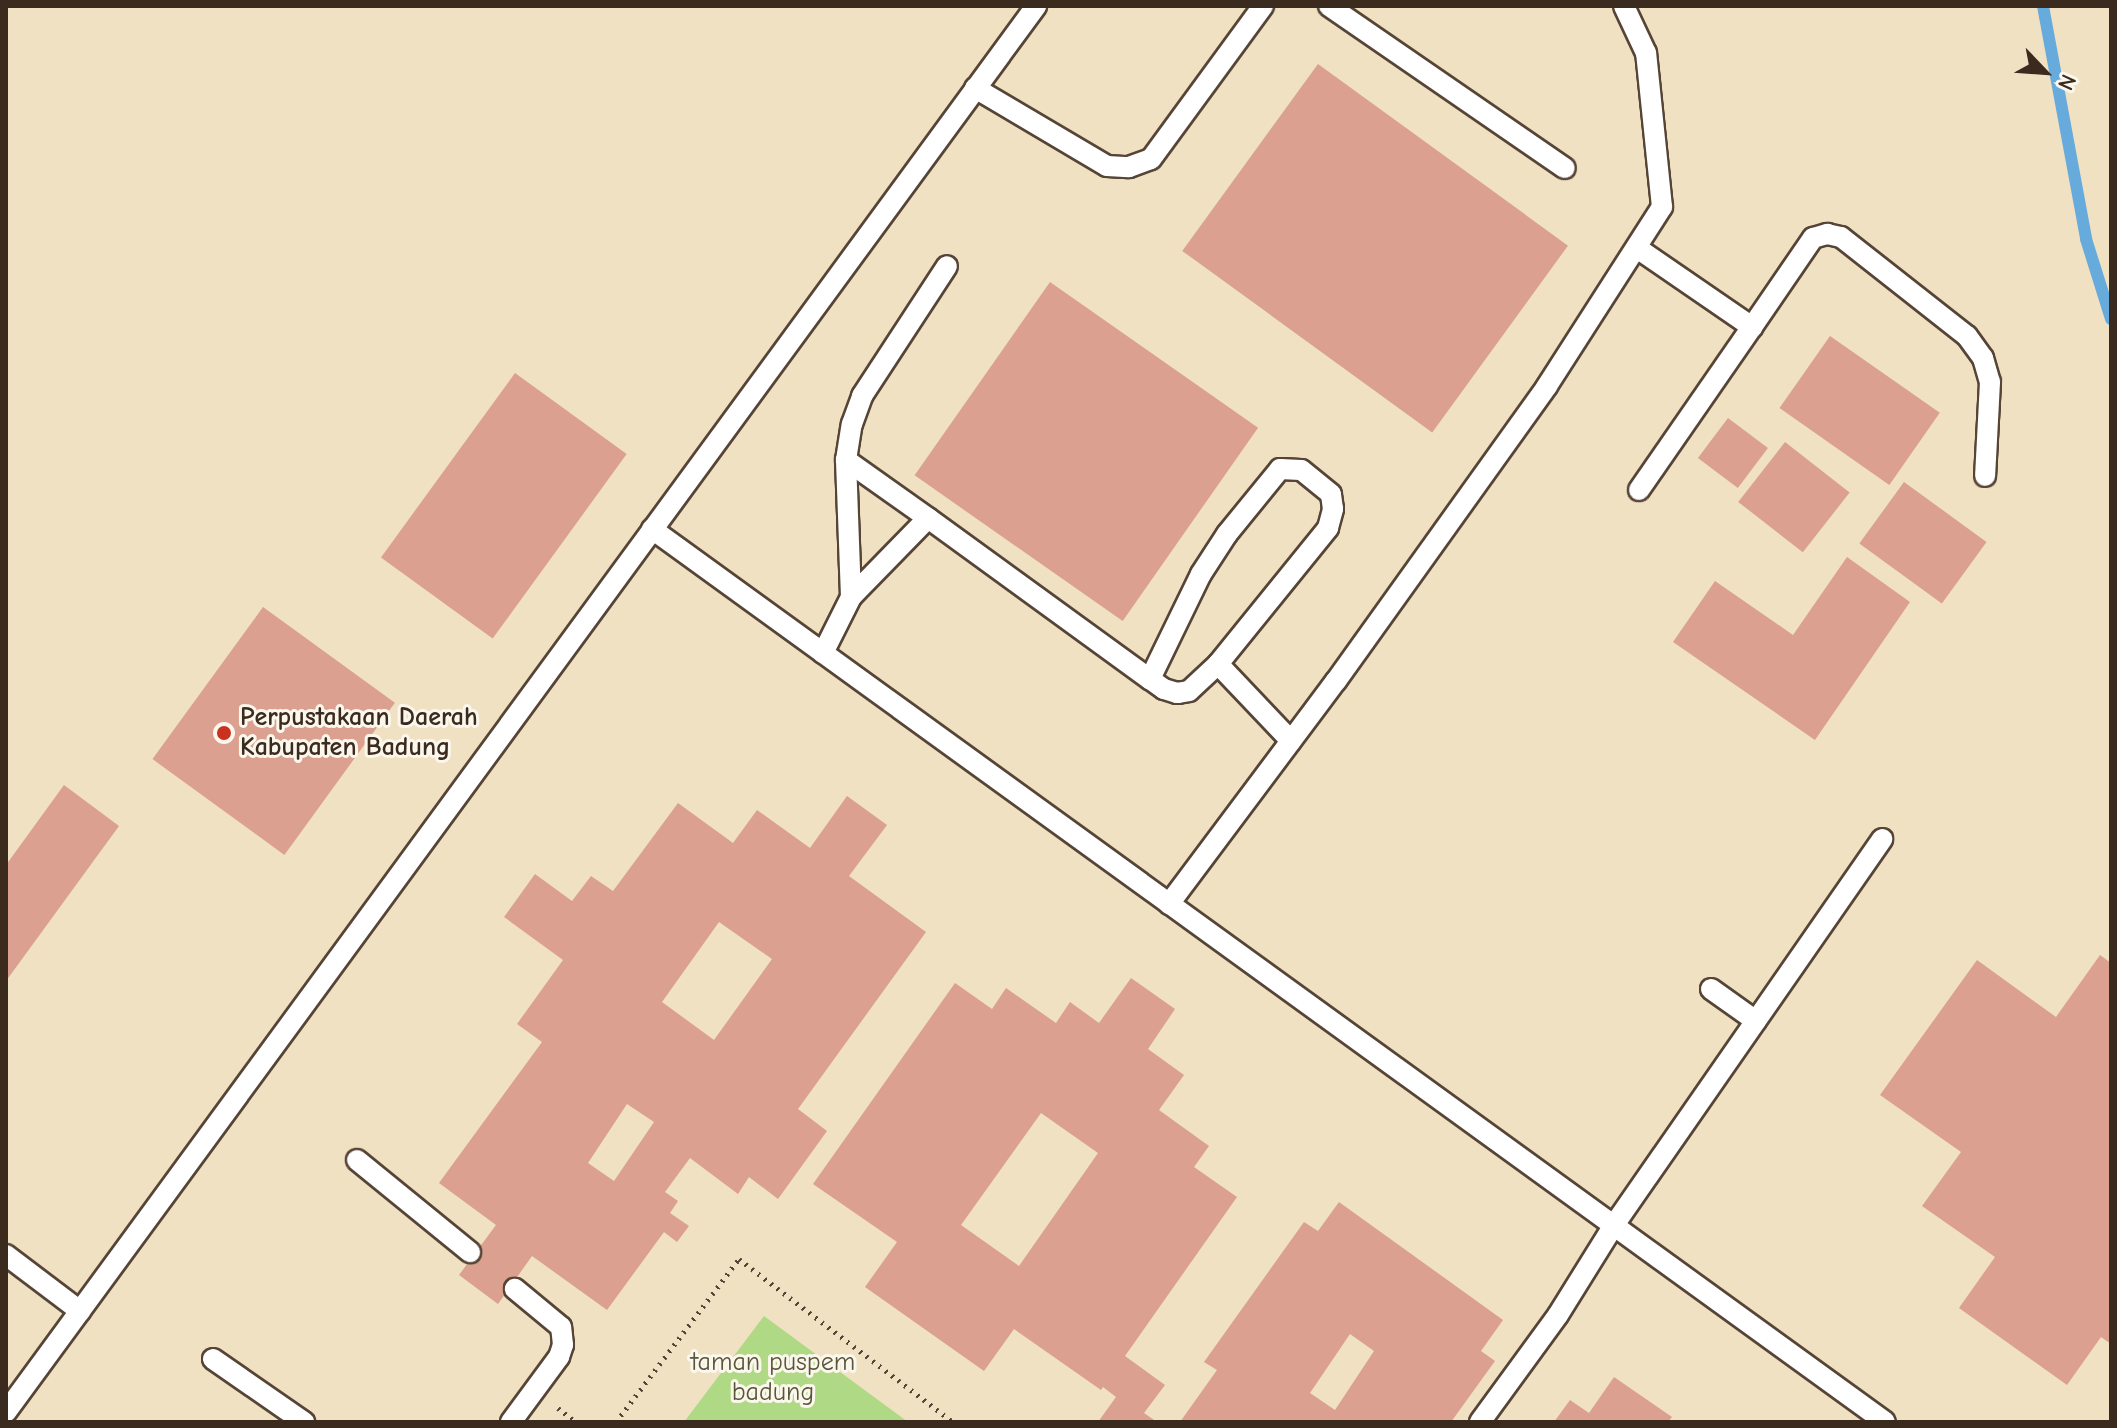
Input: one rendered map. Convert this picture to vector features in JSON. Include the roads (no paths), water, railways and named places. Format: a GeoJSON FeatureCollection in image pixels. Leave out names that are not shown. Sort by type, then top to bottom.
{"type":"FeatureCollection","features":[{"type":"Feature","properties":{"kind":"lane"},"geometry":{"type":"LineString","coordinates":[[6,1412],[1036,6]]}},
{"type":"Feature","properties":{"kind":"lane"},"geometry":{"type":"LineString","coordinates":[[975,88],[1107,166],[1129,167],[1151,159],[1263,6]]}},
{"type":"Feature","properties":{"kind":"lane"},"geometry":{"type":"LineString","coordinates":[[1329,6],[1565,168]]}},
{"type":"Feature","properties":{"kind":"lane"},"geometry":{"type":"LineString","coordinates":[[1169,904],[1291,741],[1547,386],[1662,207],[1646,53],[1624,6]]}},
{"type":"Feature","properties":{"kind":"lane"},"geometry":{"type":"LineString","coordinates":[[1639,490],[1813,238],[1827,234],[1841,237],[1967,336],[1983,358],[1990,382],[1985,476]]}},
{"type":"Feature","properties":{"kind":"lane"},"geometry":{"type":"LineString","coordinates":[[1637,248],[1752,327]]}},
{"type":"Feature","properties":{"kind":"lane"},"geometry":{"type":"LineString","coordinates":[[851,597],[846,460],[852,424],[862,396],[947,266]]}},
{"type":"Feature","properties":{"kind":"lane"},"geometry":{"type":"LineString","coordinates":[[846,460],[1150,679],[1171,692],[1184,693],[1218,664],[1328,528],[1333,509],[1331,494],[1301,470],[1280,469],[1227,534],[1201,574],[1150,679]]}},
{"type":"Feature","properties":{"kind":"lane"},"geometry":{"type":"LineString","coordinates":[[823,653],[851,597],[928,518]]}},
{"type":"Feature","properties":{"kind":"lane"},"geometry":{"type":"LineString","coordinates":[[652,529],[1885,1422]]}},
{"type":"Feature","properties":{"kind":"lane"},"geometry":{"type":"LineString","coordinates":[[1218,664],[1291,741]]}},
{"type":"Feature","properties":{"kind":"lane"},"geometry":{"type":"LineString","coordinates":[[1480,1422],[1558,1315],[1614,1225],[1882,839]]}},
{"type":"Feature","properties":{"kind":"lane"},"geometry":{"type":"LineString","coordinates":[[1711,989],[1756,1021]]}},
{"type":"Feature","properties":{"kind":"lane"},"geometry":{"type":"LineString","coordinates":[[357,1160],[470,1252]]}},
{"type":"Feature","properties":{"kind":"lane"},"geometry":{"type":"LineString","coordinates":[[6,1255],[80,1311]]}},
{"type":"Feature","properties":{"kind":"lane"},"geometry":{"type":"LineString","coordinates":[[511,1422],[559,1357],[563,1345],[561,1327],[515,1289]]}},
{"type":"Feature","properties":{"kind":"lane"},"geometry":{"type":"LineString","coordinates":[[213,1359],[304,1422]]}},
{"type":"Feature","properties":{"kind":"waterway"},"geometry":{"type":"LineString","coordinates":[[2043,6],[2086,239],[2111,319]]}},
{"type":"Feature","properties":{"kind":"place","name":"Perpustakaan Daerah Kabupaten Badung"},"geometry":{"type":"Point","coordinates":[224,733]}},
{"type":"Feature","properties":{"kind":"park label","name":"taman puspem badung"},"geometry":{"type":"Point","coordinates":[773,1378]}}]}
